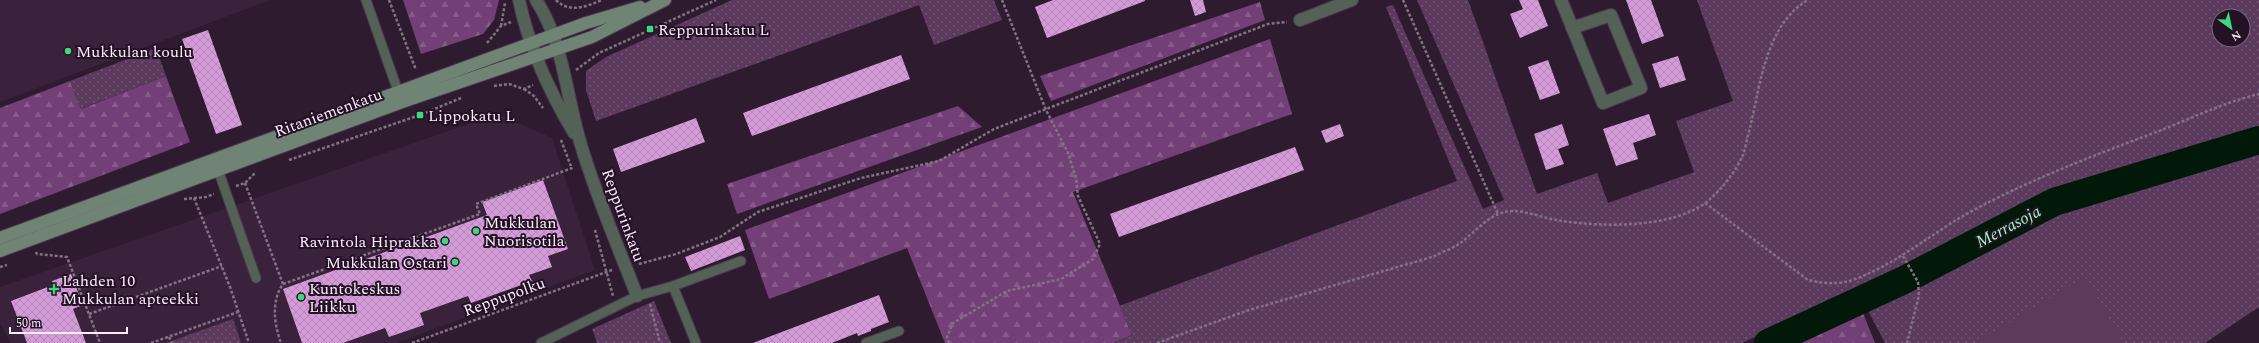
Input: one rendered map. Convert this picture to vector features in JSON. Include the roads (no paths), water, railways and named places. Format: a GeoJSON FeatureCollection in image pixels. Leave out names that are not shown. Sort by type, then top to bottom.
{"type":"FeatureCollection","features":[{"type":"Feature","properties":{"kind":"street","name":"Reppurinkatu"},"geometry":{"type":"LineString","coordinates":[[519,0],[530,43],[545,81],[581,145]]}},
{"type":"Feature","properties":{"kind":"street","name":"Reppurinkatu"},"geometry":{"type":"LineString","coordinates":[[536,0],[543,11],[558,49],[581,145],[637,296]]}},
{"type":"Feature","properties":{"kind":"street","name":"Ritaniemenkatu"},"geometry":{"type":"LineString","coordinates":[[0,238],[216,164],[400,97],[530,43],[586,22],[665,0]]}},
{"type":"Feature","properties":{"kind":"street","name":"Ritaniemenkatu"},"geometry":{"type":"LineString","coordinates":[[400,97],[536,58],[603,33],[665,0]]}},
{"type":"Feature","properties":{"kind":"street"},"geometry":{"type":"LineString","coordinates":[[1300,20],[1352,0]]}},
{"type":"Feature","properties":{"kind":"street"},"geometry":{"type":"LineString","coordinates":[[1561,0],[1572,28],[1603,103],[1641,88],[1611,15],[1572,28]]}},
{"type":"Feature","properties":{"kind":"street","name":"Ritaniemenkatu"},"geometry":{"type":"LineString","coordinates":[[0,251],[216,164]]}},
{"type":"Feature","properties":{"kind":"lane"},"geometry":{"type":"LineString","coordinates":[[366,0],[400,97]]}},
{"type":"Feature","properties":{"kind":"lane"},"geometry":{"type":"LineString","coordinates":[[216,164],[256,278]]}},
{"type":"Feature","properties":{"kind":"lane"},"geometry":{"type":"LineString","coordinates":[[541,343],[556,340],[637,296],[673,286],[741,261]]}},
{"type":"Feature","properties":{"kind":"lane"},"geometry":{"type":"LineString","coordinates":[[673,286],[696,343]]}},
{"type":"Feature","properties":{"kind":"lane"},"geometry":{"type":"LineString","coordinates":[[866,343],[899,331]]}},
{"type":"Feature","properties":{"kind":"waterway","name":"Merrasoja"},"geometry":{"type":"LineString","coordinates":[[1768,343],[1904,280],[2054,202],[2259,140]]}},
{"type":"Feature","properties":{"kind":"place","name":"Reppurinkatu L"},"geometry":{"type":"Point","coordinates":[650,29]}},
{"type":"Feature","properties":{"kind":"place","name":"Mukkulan koulu"},"geometry":{"type":"Point","coordinates":[68,51]}},
{"type":"Feature","properties":{"kind":"place","name":"Lippokatu L"},"geometry":{"type":"Point","coordinates":[420,115]}},
{"type":"Feature","properties":{"kind":"place","name":"Mukkulan Nuorisotila"},"geometry":{"type":"Point","coordinates":[476,231]}},
{"type":"Feature","properties":{"kind":"place","name":"Ravintola Hiprakka"},"geometry":{"type":"Point","coordinates":[445,241]}},
{"type":"Feature","properties":{"kind":"place","name":"Mukkulan Ostari"},"geometry":{"type":"Point","coordinates":[455,262]}},
{"type":"Feature","properties":{"kind":"place","name":"Lahden 10 Mukkulan apteekki"},"geometry":{"type":"Point","coordinates":[54,289]}},
{"type":"Feature","properties":{"kind":"place","name":"Kuntokeskus Liikku"},"geometry":{"type":"Point","coordinates":[301,297]}}]}
